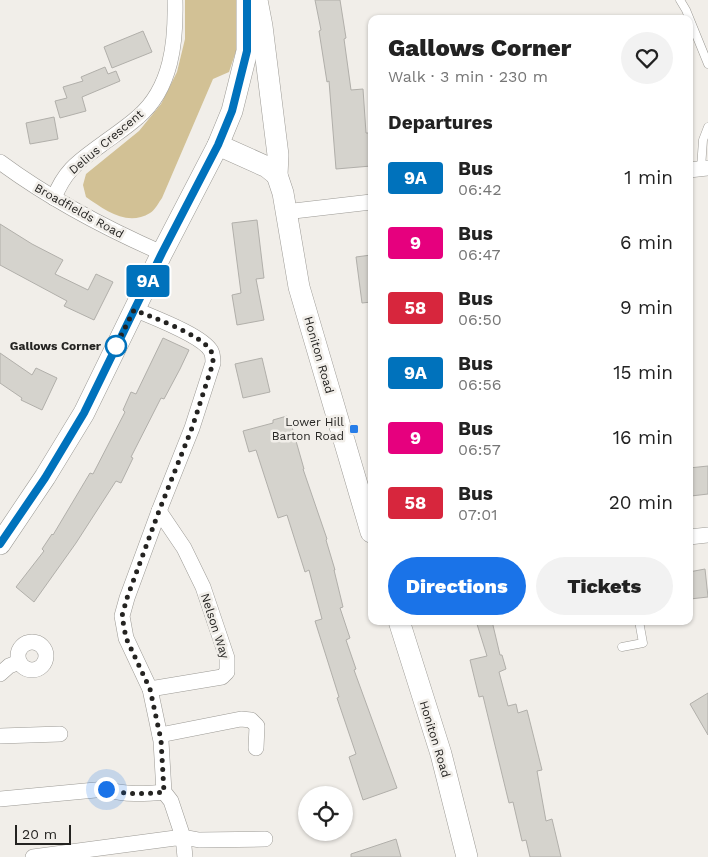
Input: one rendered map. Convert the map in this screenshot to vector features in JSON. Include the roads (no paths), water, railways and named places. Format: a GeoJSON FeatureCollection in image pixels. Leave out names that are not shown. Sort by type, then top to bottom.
{"type":"FeatureCollection","features":[{"type":"Feature","properties":{"kind":"main road"},"geometry":{"type":"LineString","coordinates":[[0,544],[45,478],[84,413],[162,253],[218,145],[232,111],[247,51],[247,0]]}},
{"type":"Feature","properties":{"kind":"main road","name":"Honiton Road"},"geometry":{"type":"LineString","coordinates":[[256,0],[262,26],[275,130],[278,155],[277,175],[283,193],[299,287],[368,522]]}},
{"type":"Feature","properties":{"kind":"main road"},"geometry":{"type":"LineString","coordinates":[[218,145],[267,167],[277,175]]}},
{"type":"Feature","properties":{"kind":"main road","name":"Honiton Road"},"geometry":{"type":"LineString","coordinates":[[399,625],[440,754],[467,857]]}},
{"type":"Feature","properties":{"kind":"street","name":"Delius Crescent"},"geometry":{"type":"LineString","coordinates":[[54,198],[60,183],[74,166],[140,116],[155,96],[165,77],[172,54],[175,29],[175,0]]}},
{"type":"Feature","properties":{"kind":"street","name":"Broadfields Road"},"geometry":{"type":"LineString","coordinates":[[0,162],[54,198],[119,234],[162,253]]}},
{"type":"Feature","properties":{"kind":"street"},"geometry":{"type":"LineString","coordinates":[[285,212],[368,202]]}},
{"type":"Feature","properties":{"kind":"street"},"geometry":{"type":"LineString","coordinates":[[134,310],[181,330],[206,345],[213,353],[213,363],[192,428],[159,511],[122,616],[126,638],[150,689],[160,735],[164,792],[171,801],[183,837],[185,857]]}},
{"type":"Feature","properties":{"kind":"street","name":"Nelson Way"},"geometry":{"type":"LineString","coordinates":[[150,689],[222,677],[227,672],[227,658],[202,587],[184,548],[159,511]]}},
{"type":"Feature","properties":{"kind":"street"},"geometry":{"type":"LineString","coordinates":[[693,537],[708,535]]}},
{"type":"Feature","properties":{"kind":"street"},"geometry":{"type":"LineString","coordinates":[[0,674],[9,666],[19,662]]}},
{"type":"Feature","properties":{"kind":"street"},"geometry":{"type":"LineString","coordinates":[[160,735],[241,719],[251,720],[257,726],[256,748]]}},
{"type":"Feature","properties":{"kind":"street"},"geometry":{"type":"LineString","coordinates":[[0,736],[60,734]]}},
{"type":"Feature","properties":{"kind":"street"},"geometry":{"type":"LineString","coordinates":[[0,799],[106,789],[119,793],[146,794],[164,792]]}},
{"type":"Feature","properties":{"kind":"street"},"geometry":{"type":"LineString","coordinates":[[33,857],[183,837],[199,840],[265,839]]}},
{"type":"Feature","properties":{"kind":"lane"},"geometry":{"type":"LineString","coordinates":[[680,0],[688,15]]}},
{"type":"Feature","properties":{"kind":"lane"},"geometry":{"type":"LineString","coordinates":[[693,27],[708,64]]}},
{"type":"Feature","properties":{"kind":"lane"},"geometry":{"type":"LineString","coordinates":[[699,169],[703,140],[708,128]]}},
{"type":"Feature","properties":{"kind":"lane"},"geometry":{"type":"LineString","coordinates":[[622,647],[643,643],[640,625]]}},
{"type":"Feature","properties":{"kind":"place","name":"Gallows Corner"},"geometry":{"type":"Point","coordinates":[116,346]}},
{"type":"Feature","properties":{"kind":"place","name":"Lower Hill Barton Road"},"geometry":{"type":"Point","coordinates":[354,429]}}]}
